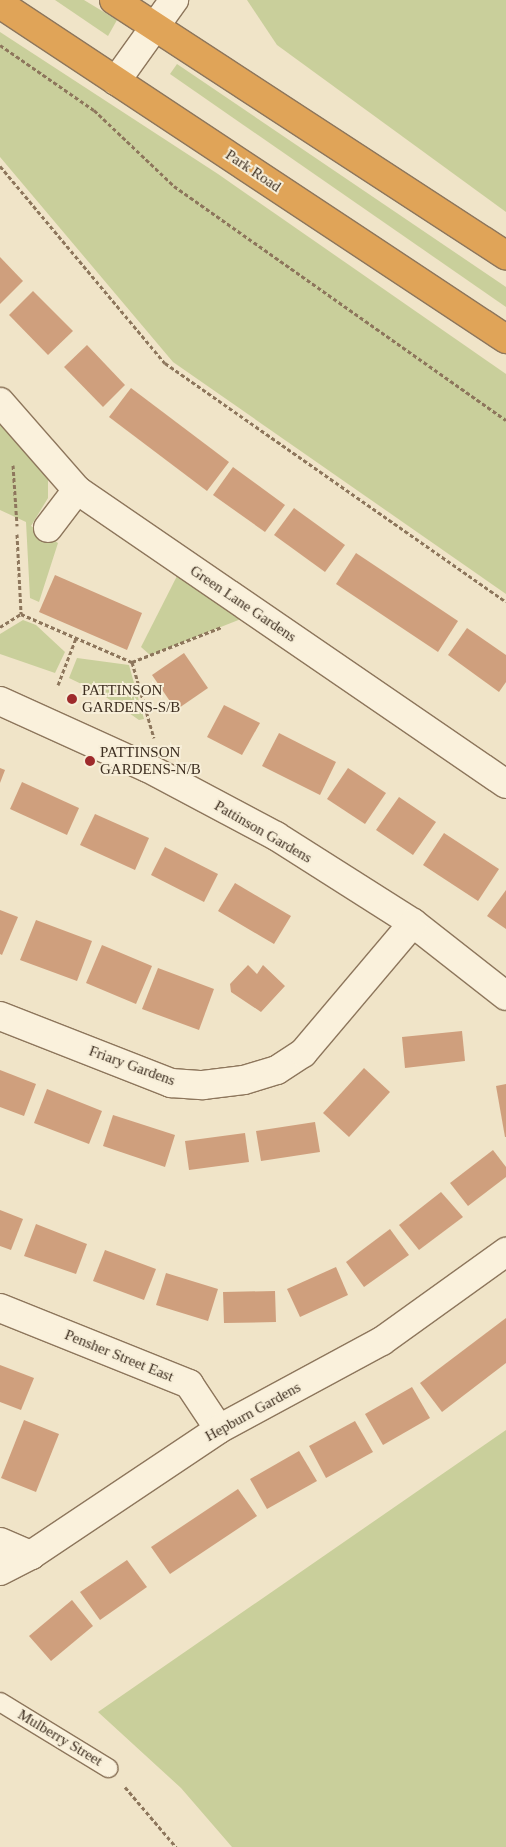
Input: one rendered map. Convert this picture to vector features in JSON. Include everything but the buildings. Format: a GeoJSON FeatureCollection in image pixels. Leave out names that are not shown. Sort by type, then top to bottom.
{"type":"FeatureCollection","features":[{"type":"Feature","properties":{"kind":"highway"},"geometry":{"type":"LineString","coordinates":[[114,0],[506,256]]}},
{"type":"Feature","properties":{"kind":"highway","name":"Park Road"},"geometry":{"type":"LineString","coordinates":[[0,4],[506,339]]}},
{"type":"Feature","properties":{"kind":"street"},"geometry":{"type":"LineString","coordinates":[[116,81],[158,27],[174,0]]}},
{"type":"Feature","properties":{"kind":"street","name":"Green Lane Gardens"},"geometry":{"type":"LineString","coordinates":[[0,402],[77,490],[506,784]]}},
{"type":"Feature","properties":{"kind":"street"},"geometry":{"type":"LineString","coordinates":[[48,528],[77,490]]}},
{"type":"Feature","properties":{"kind":"street","name":"Pattinson Gardens"},"geometry":{"type":"LineString","coordinates":[[0,701],[148,768],[276,836],[413,923],[506,996]]}},
{"type":"Feature","properties":{"kind":"street","name":"Friary Gardens"},"geometry":{"type":"LineString","coordinates":[[0,1016],[171,1083],[203,1085],[244,1080],[277,1070],[303,1053],[413,923]]}},
{"type":"Feature","properties":{"kind":"street","name":"Hepburn Gardens"},"geometry":{"type":"LineString","coordinates":[[0,1571],[31,1555],[219,1429],[382,1342],[506,1252]]}},
{"type":"Feature","properties":{"kind":"street","name":"Pensher Street East"},"geometry":{"type":"LineString","coordinates":[[0,1308],[189,1384],[219,1429]]}},
{"type":"Feature","properties":{"kind":"street"},"geometry":{"type":"LineString","coordinates":[[0,1542],[31,1555]]}},
{"type":"Feature","properties":{"kind":"lane","name":"Mulberry Street"},"geometry":{"type":"LineString","coordinates":[[0,1702],[108,1768]]}},
{"type":"Feature","properties":{"kind":"path"},"geometry":{"type":"LineString","coordinates":[[0,45],[94,110],[174,186],[506,420]]}},
{"type":"Feature","properties":{"kind":"path"},"geometry":{"type":"LineString","coordinates":[[0,166],[165,363],[506,602]]}},
{"type":"Feature","properties":{"kind":"path"},"geometry":{"type":"LineString","coordinates":[[13,462],[21,614]]}},
{"type":"Feature","properties":{"kind":"path"},"geometry":{"type":"LineString","coordinates":[[21,614],[132,662],[256,613]]}},
{"type":"Feature","properties":{"kind":"path"},"geometry":{"type":"LineString","coordinates":[[0,627],[21,614]]}},
{"type":"Feature","properties":{"kind":"path"},"geometry":{"type":"LineString","coordinates":[[58,685],[76,638]]}},
{"type":"Feature","properties":{"kind":"path"},"geometry":{"type":"LineString","coordinates":[[132,662],[156,746]]}},
{"type":"Feature","properties":{"kind":"path","name":"Mulberry Street"},"geometry":{"type":"LineString","coordinates":[[108,1768],[176,1847]]}},
{"type":"Feature","properties":{"kind":"green space"},"geometry":{"type":"Polygon","coordinates":[[[55,0],[84,0],[117,20],[108,36],[55,0]]]}},
{"type":"Feature","properties":{"kind":"green space"},"geometry":{"type":"Polygon","coordinates":[[[247,0],[506,0],[506,212],[277,45],[247,0]]]}},
{"type":"Feature","properties":{"kind":"green space"},"geometry":{"type":"Polygon","coordinates":[[[0,32],[218,174],[506,374],[506,594],[173,362],[0,157],[0,32]]]}},
{"type":"Feature","properties":{"kind":"green space"},"geometry":{"type":"Polygon","coordinates":[[[177,64],[506,287],[506,307],[170,74],[177,64]]]}},
{"type":"Feature","properties":{"kind":"green space"},"geometry":{"type":"Polygon","coordinates":[[[0,423],[45,466],[48,476],[48,498],[31,526],[58,543],[39,602],[30,598],[26,522],[0,510],[0,423]]]}},
{"type":"Feature","properties":{"kind":"green space"},"geometry":{"type":"Polygon","coordinates":[[[177,576],[241,619],[150,655],[141,647],[177,576]]]}},
{"type":"Feature","properties":{"kind":"green space"},"geometry":{"type":"Polygon","coordinates":[[[23,620],[36,625],[65,652],[55,673],[0,654],[0,634],[23,620]]]}},
{"type":"Feature","properties":{"kind":"green space"},"geometry":{"type":"Polygon","coordinates":[[[77,658],[129,665],[144,719],[139,720],[100,693],[69,678],[77,658]]]}},
{"type":"Feature","properties":{"kind":"green space"},"geometry":{"type":"Polygon","coordinates":[[[506,1430],[506,1847],[232,1847],[181,1788],[98,1712],[506,1430]]]}},
{"type":"Feature","properties":{"kind":"place","name":"PATTINSON GARDENS-S/B"},"geometry":{"type":"Point","coordinates":[72,699]}},
{"type":"Feature","properties":{"kind":"place","name":"PATTINSON GARDENS-N/B"},"geometry":{"type":"Point","coordinates":[90,761]}}]}
